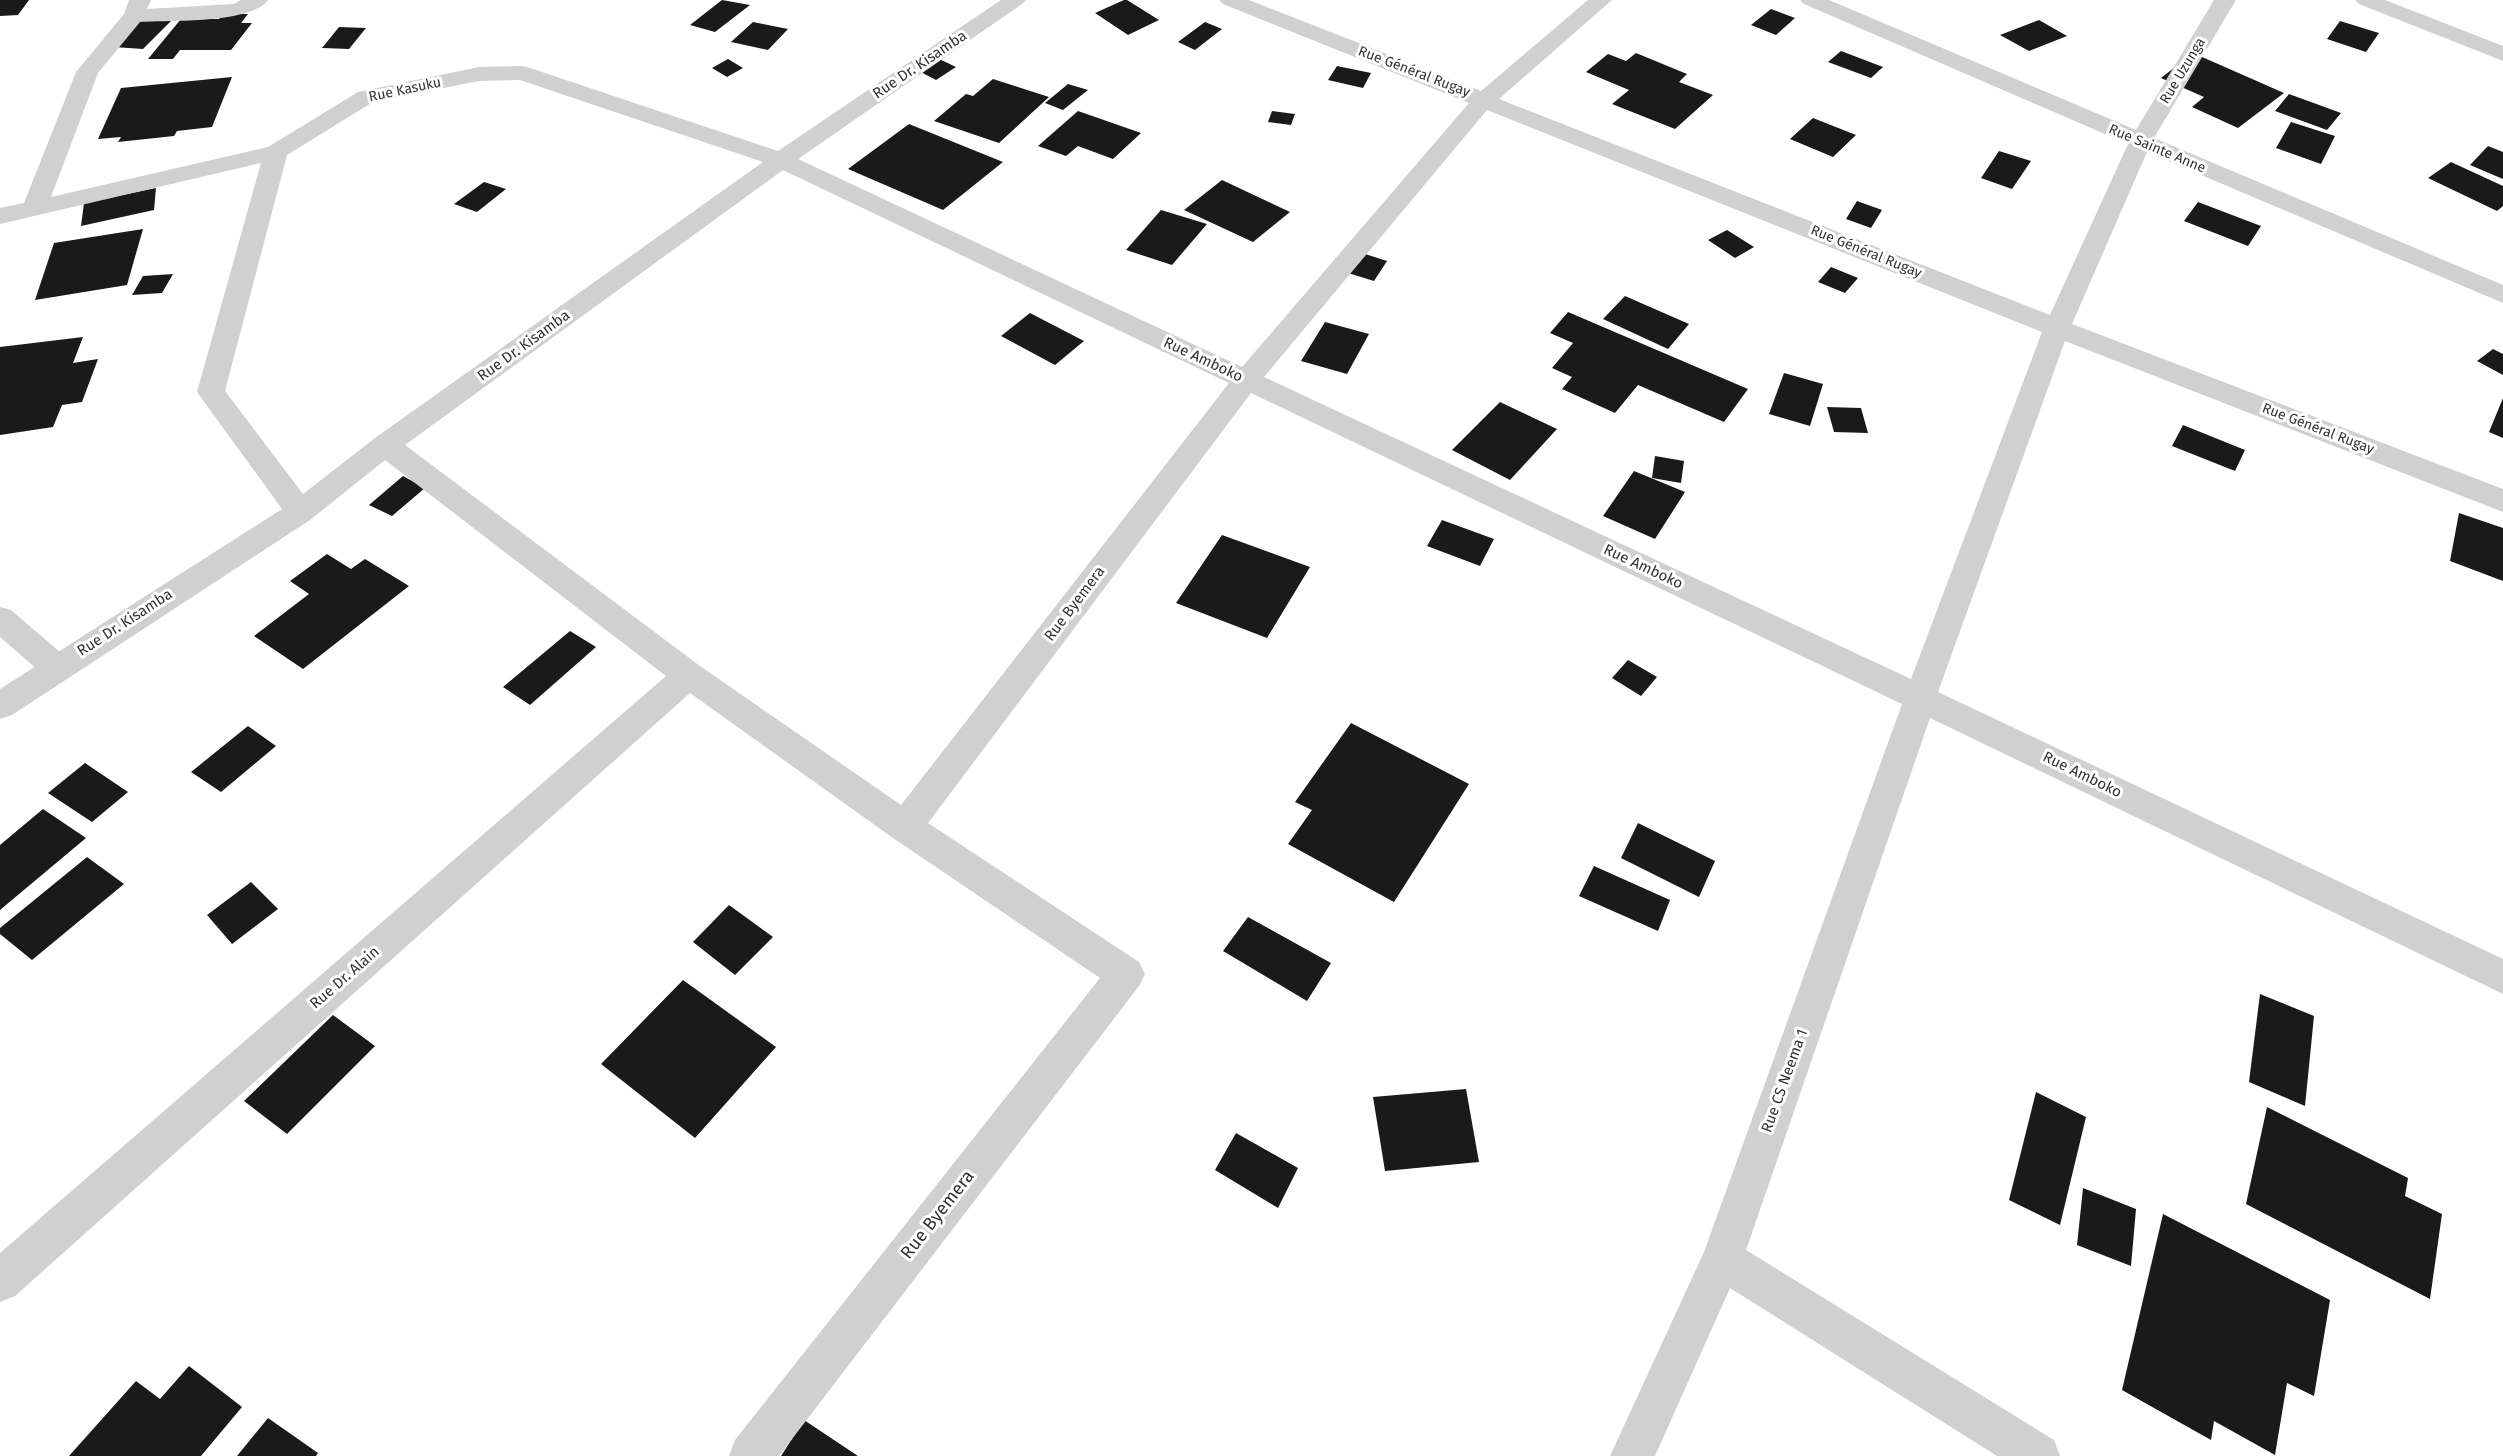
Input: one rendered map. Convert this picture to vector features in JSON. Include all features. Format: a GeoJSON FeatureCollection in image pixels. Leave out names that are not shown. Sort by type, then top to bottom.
{"type":"FeatureCollection","features":[{"type":"Feature","properties":{"kind":"street"},"geometry":{"type":"LineString","coordinates":[[34,208],[87,72],[137,8],[239,10],[257,0]]}},
{"type":"Feature","properties":{"kind":"street","name":"Rue Dr. Kisamba"},"geometry":{"type":"LineString","coordinates":[[0,706],[15,690],[57,668],[300,512],[386,445],[781,160],[1015,0]]}},
{"type":"Feature","properties":{"kind":"street","name":"Rue Général Rugay"},"geometry":{"type":"LineString","coordinates":[[1230,0],[2057,328],[2503,501]]}},
{"type":"Feature","properties":{"kind":"street","name":"Rue Byemera"},"geometry":{"type":"LineString","coordinates":[[751,1456],[1126,974],[905,827],[1246,380],[1484,100],[1601,0]]}},
{"type":"Feature","properties":{"kind":"street","name":"Rue Sainte Anne"},"geometry":{"type":"LineString","coordinates":[[1811,0],[2503,295]]}},
{"type":"Feature","properties":{"kind":"street","name":"Rue Uzunga"},"geometry":{"type":"LineString","coordinates":[[2057,328],[2140,142],[2225,0]]}},
{"type":"Feature","properties":{"kind":"street"},"geometry":{"type":"LineString","coordinates":[[2366,0],[2503,54]]}},
{"type":"Feature","properties":{"kind":"street","name":"Rue Kasuku"},"geometry":{"type":"LineString","coordinates":[[0,216],[276,152],[366,97],[478,74],[522,73],[781,160]]}},
{"type":"Feature","properties":{"kind":"street"},"geometry":{"type":"LineString","coordinates":[[276,152],[211,392],[300,512]]}},
{"type":"Feature","properties":{"kind":"street","name":"Rue Amboko"},"geometry":{"type":"LineString","coordinates":[[781,160],[1920,698],[2503,977]]}},
{"type":"Feature","properties":{"kind":"street","name":"Rue CS Neema 1"},"geometry":{"type":"LineString","coordinates":[[1632,1456],[1722,1259],[1920,698],[2057,328]]}},
{"type":"Feature","properties":{"kind":"street"},"geometry":{"type":"LineString","coordinates":[[386,445],[689,675],[905,827]]}},
{"type":"Feature","properties":{"kind":"street"},"geometry":{"type":"LineString","coordinates":[[0,619],[57,668]]}},
{"type":"Feature","properties":{"kind":"street","name":"Rue Dr. Alain"},"geometry":{"type":"LineString","coordinates":[[0,1281],[689,675]]}},
{"type":"Feature","properties":{"kind":"street"},"geometry":{"type":"LineString","coordinates":[[1722,1259],[2038,1456]]}},
{"type":"Feature","properties":{"kind":"building"},"geometry":{"type":"Polygon","coordinates":[[[0,0],[29,0],[18,15],[0,16],[0,0]]]}},
{"type":"Feature","properties":{"kind":"building"},"geometry":{"type":"Polygon","coordinates":[[[722,0],[750,5],[715,32],[690,25],[722,0]]]}},
{"type":"Feature","properties":{"kind":"building"},"geometry":{"type":"Polygon","coordinates":[[[1124,0],[1159,20],[1128,35],[1095,13],[1124,0]]]}},
{"type":"Feature","properties":{"kind":"building"},"geometry":{"type":"Polygon","coordinates":[[[1771,9],[1795,18],[1776,35],[1751,25],[1771,9]]]}},
{"type":"Feature","properties":{"kind":"building"},"geometry":{"type":"Polygon","coordinates":[[[224,14],[248,14],[241,23],[252,23],[231,50],[180,50],[173,59],[148,59],[181,19],[219,19],[224,14]]]}},
{"type":"Feature","properties":{"kind":"building"},"geometry":{"type":"Polygon","coordinates":[[[143,18],[172,20],[143,49],[114,47],[143,18]]]}},
{"type":"Feature","properties":{"kind":"building"},"geometry":{"type":"Polygon","coordinates":[[[2039,20],[2067,36],[2029,51],[2000,35],[2039,20]]]}},
{"type":"Feature","properties":{"kind":"building"},"geometry":{"type":"Polygon","coordinates":[[[2340,21],[2379,33],[2366,52],[2327,39],[2340,21]]]}},
{"type":"Feature","properties":{"kind":"building"},"geometry":{"type":"Polygon","coordinates":[[[753,22],[788,29],[768,50],[731,42],[753,22]]]}},
{"type":"Feature","properties":{"kind":"building"},"geometry":{"type":"Polygon","coordinates":[[[1205,22],[1222,29],[1195,50],[1178,42],[1205,22]]]}},
{"type":"Feature","properties":{"kind":"building"},"geometry":{"type":"Polygon","coordinates":[[[339,27],[366,28],[349,49],[322,48],[339,27]]]}},
{"type":"Feature","properties":{"kind":"building"},"geometry":{"type":"Polygon","coordinates":[[[1841,51],[1883,67],[1871,78],[1828,62],[1841,51]]]}},
{"type":"Feature","properties":{"kind":"building"},"geometry":{"type":"Polygon","coordinates":[[[1636,53],[1687,74],[1679,82],[1713,95],[1675,129],[1612,104],[1629,90],[1586,72],[1608,54],[1626,61],[1636,53]]]}},
{"type":"Feature","properties":{"kind":"building"},"geometry":{"type":"Polygon","coordinates":[[[2193,53],[2284,93],[2238,128],[2192,107],[2204,97],[2161,78],[2193,53]]]}},
{"type":"Feature","properties":{"kind":"building"},"geometry":{"type":"Polygon","coordinates":[[[935,57],[956,67],[936,80],[915,69],[935,57]]]}},
{"type":"Feature","properties":{"kind":"building"},"geometry":{"type":"Polygon","coordinates":[[[728,59],[743,68],[727,77],[712,68],[728,59]]]}},
{"type":"Feature","properties":{"kind":"building"},"geometry":{"type":"Polygon","coordinates":[[[1337,66],[1371,73],[1363,88],[1328,80],[1337,66]]]}},
{"type":"Feature","properties":{"kind":"building"},"geometry":{"type":"Polygon","coordinates":[[[232,77],[212,127],[177,131],[174,136],[118,142],[121,137],[98,139],[121,88],[232,77]]]}},
{"type":"Feature","properties":{"kind":"building"},"geometry":{"type":"Polygon","coordinates":[[[993,79],[1049,97],[999,143],[934,121],[966,94],[973,96],[993,79]]]}},
{"type":"Feature","properties":{"kind":"building"},"geometry":{"type":"Polygon","coordinates":[[[1068,84],[1088,90],[1063,110],[1045,103],[1068,84]]]}},
{"type":"Feature","properties":{"kind":"building"},"geometry":{"type":"Polygon","coordinates":[[[2289,94],[2341,113],[2327,130],[2275,111],[2289,94]]]}},
{"type":"Feature","properties":{"kind":"building"},"geometry":{"type":"Polygon","coordinates":[[[1078,111],[1141,133],[1113,159],[1078,146],[1066,156],[1038,146],[1078,111]]]}},
{"type":"Feature","properties":{"kind":"building"},"geometry":{"type":"Polygon","coordinates":[[[1272,111],[1295,114],[1291,125],[1268,122],[1272,111]]]}},
{"type":"Feature","properties":{"kind":"building"},"geometry":{"type":"Polygon","coordinates":[[[1813,118],[1856,135],[1833,157],[1790,139],[1813,118]]]}},
{"type":"Feature","properties":{"kind":"building"},"geometry":{"type":"Polygon","coordinates":[[[2291,122],[2335,136],[2321,164],[2276,148],[2291,122]]]}},
{"type":"Feature","properties":{"kind":"building"},"geometry":{"type":"Polygon","coordinates":[[[909,124],[1003,162],[943,210],[848,169],[909,124]]]}},
{"type":"Feature","properties":{"kind":"building"},"geometry":{"type":"Polygon","coordinates":[[[2488,146],[2503,152],[2503,179],[2470,165],[2488,146]]]}},
{"type":"Feature","properties":{"kind":"building"},"geometry":{"type":"Polygon","coordinates":[[[1999,151],[2031,161],[2012,189],[1981,178],[1999,151]]]}},
{"type":"Feature","properties":{"kind":"building"},"geometry":{"type":"Polygon","coordinates":[[[2451,162],[2503,186],[2503,206],[2497,211],[2428,178],[2451,162]]]}},
{"type":"Feature","properties":{"kind":"building"},"geometry":{"type":"Polygon","coordinates":[[[1222,180],[1290,212],[1253,242],[1184,210],[1222,180]]]}},
{"type":"Feature","properties":{"kind":"building"},"geometry":{"type":"Polygon","coordinates":[[[484,182],[506,189],[477,212],[454,204],[484,182]]]}},
{"type":"Feature","properties":{"kind":"building"},"geometry":{"type":"Polygon","coordinates":[[[156,188],[154,210],[81,226],[84,203],[156,188]]]}},
{"type":"Feature","properties":{"kind":"building"},"geometry":{"type":"Polygon","coordinates":[[[1857,201],[1882,210],[1871,228],[1846,219],[1857,201]]]}},
{"type":"Feature","properties":{"kind":"building"},"geometry":{"type":"Polygon","coordinates":[[[2198,202],[2261,226],[2248,246],[2184,221],[2198,202]]]}},
{"type":"Feature","properties":{"kind":"building"},"geometry":{"type":"Polygon","coordinates":[[[1161,210],[1207,224],[1172,265],[1126,250],[1161,210]]]}},
{"type":"Feature","properties":{"kind":"building"},"geometry":{"type":"Polygon","coordinates":[[[143,229],[127,285],[35,300],[54,243],[143,229]]]}},
{"type":"Feature","properties":{"kind":"building"},"geometry":{"type":"Polygon","coordinates":[[[1727,230],[1754,247],[1735,258],[1708,240],[1727,230]]]}},
{"type":"Feature","properties":{"kind":"building"},"geometry":{"type":"Polygon","coordinates":[[[1362,253],[1387,261],[1374,281],[1348,273],[1362,253]]]}},
{"type":"Feature","properties":{"kind":"building"},"geometry":{"type":"Polygon","coordinates":[[[1831,267],[1858,278],[1845,293],[1818,282],[1831,267]]]}},
{"type":"Feature","properties":{"kind":"building"},"geometry":{"type":"Polygon","coordinates":[[[173,274],[162,293],[132,295],[143,276],[173,274]]]}},
{"type":"Feature","properties":{"kind":"building"},"geometry":{"type":"Polygon","coordinates":[[[1625,296],[1689,324],[1668,349],[1603,319],[1625,296]]]}},
{"type":"Feature","properties":{"kind":"building"},"geometry":{"type":"Polygon","coordinates":[[[1568,312],[1748,389],[1724,422],[1638,385],[1615,413],[1562,389],[1572,377],[1552,368],[1573,343],[1550,333],[1568,312]]]}},
{"type":"Feature","properties":{"kind":"building"},"geometry":{"type":"Polygon","coordinates":[[[1030,313],[1084,341],[1055,365],[1001,336],[1030,313]]]}},
{"type":"Feature","properties":{"kind":"building"},"geometry":{"type":"Polygon","coordinates":[[[1325,322],[1369,334],[1347,374],[1301,361],[1325,322]]]}},
{"type":"Feature","properties":{"kind":"building"},"geometry":{"type":"Polygon","coordinates":[[[83,337],[73,363],[98,359],[82,402],[62,405],[53,427],[0,435],[0,347],[83,337]]]}},
{"type":"Feature","properties":{"kind":"building"},"geometry":{"type":"Polygon","coordinates":[[[2493,349],[2503,354],[2503,375],[2477,361],[2493,349]]]}},
{"type":"Feature","properties":{"kind":"building"},"geometry":{"type":"Polygon","coordinates":[[[1784,373],[1823,384],[1810,426],[1769,414],[1784,373]]]}},
{"type":"Feature","properties":{"kind":"building"},"geometry":{"type":"Polygon","coordinates":[[[2503,398],[2503,438],[2489,432],[2503,398]]]}},
{"type":"Feature","properties":{"kind":"building"},"geometry":{"type":"Polygon","coordinates":[[[1500,402],[1557,429],[1510,480],[1452,450],[1500,402]]]}},
{"type":"Feature","properties":{"kind":"building"},"geometry":{"type":"Polygon","coordinates":[[[1827,407],[1861,408],[1868,433],[1834,432],[1827,407]]]}},
{"type":"Feature","properties":{"kind":"building"},"geometry":{"type":"Polygon","coordinates":[[[2183,425],[2245,450],[2235,471],[2172,446],[2183,425]]]}},
{"type":"Feature","properties":{"kind":"building"},"geometry":{"type":"Polygon","coordinates":[[[1655,456],[1684,461],[1681,483],[1652,478],[1655,456]]]}},
{"type":"Feature","properties":{"kind":"building"},"geometry":{"type":"Polygon","coordinates":[[[1634,471],[1685,492],[1655,539],[1603,516],[1634,471]]]}},
{"type":"Feature","properties":{"kind":"building"},"geometry":{"type":"Polygon","coordinates":[[[403,476],[425,488],[392,516],[369,505],[403,476]]]}},
{"type":"Feature","properties":{"kind":"building"},"geometry":{"type":"Polygon","coordinates":[[[2459,513],[2503,528],[2503,581],[2450,561],[2459,513]]]}},
{"type":"Feature","properties":{"kind":"building"},"geometry":{"type":"Polygon","coordinates":[[[1442,520],[1494,539],[1480,566],[1427,546],[1442,520]]]}},
{"type":"Feature","properties":{"kind":"building"},"geometry":{"type":"Polygon","coordinates":[[[1222,535],[1310,567],[1267,638],[1176,603],[1222,535]]]}},
{"type":"Feature","properties":{"kind":"building"},"geometry":{"type":"Polygon","coordinates":[[[327,554],[351,569],[365,559],[409,586],[303,669],[254,636],[309,594],[290,581],[327,554]]]}},
{"type":"Feature","properties":{"kind":"building"},"geometry":{"type":"Polygon","coordinates":[[[570,631],[596,647],[530,705],[503,687],[570,631]]]}},
{"type":"Feature","properties":{"kind":"building"},"geometry":{"type":"Polygon","coordinates":[[[1628,660],[1657,677],[1641,696],[1612,678],[1628,660]]]}},
{"type":"Feature","properties":{"kind":"building"},"geometry":{"type":"Polygon","coordinates":[[[1351,723],[1469,784],[1394,902],[1288,844],[1312,810],[1295,802],[1351,723]]]}},
{"type":"Feature","properties":{"kind":"building"},"geometry":{"type":"Polygon","coordinates":[[[248,726],[276,746],[221,792],[191,772],[248,726]]]}},
{"type":"Feature","properties":{"kind":"building"},"geometry":{"type":"Polygon","coordinates":[[[85,763],[128,792],[92,822],[48,793],[85,763]]]}},
{"type":"Feature","properties":{"kind":"building"},"geometry":{"type":"Polygon","coordinates":[[[43,809],[86,838],[0,910],[0,845],[43,809]]]}},
{"type":"Feature","properties":{"kind":"building"},"geometry":{"type":"Polygon","coordinates":[[[1638,823],[1715,861],[1699,897],[1621,858],[1638,823]]]}},
{"type":"Feature","properties":{"kind":"building"},"geometry":{"type":"Polygon","coordinates":[[[87,857],[124,884],[32,960],[0,934],[0,928],[87,857]]]}},
{"type":"Feature","properties":{"kind":"building"},"geometry":{"type":"Polygon","coordinates":[[[1594,866],[1670,900],[1658,931],[1579,896],[1594,866]]]}},
{"type":"Feature","properties":{"kind":"building"},"geometry":{"type":"Polygon","coordinates":[[[251,882],[278,909],[232,944],[207,915],[251,882]]]}},
{"type":"Feature","properties":{"kind":"building"},"geometry":{"type":"Polygon","coordinates":[[[729,905],[773,937],[735,975],[693,942],[729,905]]]}},
{"type":"Feature","properties":{"kind":"building"},"geometry":{"type":"Polygon","coordinates":[[[1248,917],[1331,963],[1307,1001],[1223,951],[1248,917]]]}},
{"type":"Feature","properties":{"kind":"building"},"geometry":{"type":"Polygon","coordinates":[[[683,980],[776,1047],[695,1138],[601,1064],[683,980]]]}},
{"type":"Feature","properties":{"kind":"building"},"geometry":{"type":"Polygon","coordinates":[[[2260,994],[2314,1016],[2305,1106],[2249,1082],[2260,994]]]}},
{"type":"Feature","properties":{"kind":"building"},"geometry":{"type":"Polygon","coordinates":[[[333,1015],[375,1046],[287,1134],[244,1101],[333,1015]]]}},
{"type":"Feature","properties":{"kind":"building"},"geometry":{"type":"Polygon","coordinates":[[[1466,1089],[1479,1162],[1385,1171],[1373,1097],[1466,1089]]]}},
{"type":"Feature","properties":{"kind":"building"},"geometry":{"type":"Polygon","coordinates":[[[2036,1092],[2086,1117],[2060,1225],[2009,1200],[2036,1092]]]}},
{"type":"Feature","properties":{"kind":"building"},"geometry":{"type":"Polygon","coordinates":[[[2267,1107],[2408,1178],[2405,1196],[2442,1214],[2430,1299],[2246,1204],[2267,1107]]]}},
{"type":"Feature","properties":{"kind":"building"},"geometry":{"type":"Polygon","coordinates":[[[1236,1133],[1298,1168],[1278,1208],[1215,1170],[1236,1133]]]}},
{"type":"Feature","properties":{"kind":"building"},"geometry":{"type":"Polygon","coordinates":[[[2083,1188],[2136,1209],[2131,1266],[2077,1245],[2083,1188]]]}},
{"type":"Feature","properties":{"kind":"building"},"geometry":{"type":"Polygon","coordinates":[[[2163,1214],[2330,1300],[2314,1396],[2287,1383],[2275,1455],[2214,1421],[2211,1440],[2122,1390],[2163,1214]]]}},
{"type":"Feature","properties":{"kind":"building"},"geometry":{"type":"Polygon","coordinates":[[[189,1366],[242,1407],[201,1456],[69,1456],[136,1381],[160,1399],[189,1366]]]}},
{"type":"Feature","properties":{"kind":"building"},"geometry":{"type":"Polygon","coordinates":[[[268,1418],[318,1453],[316,1456],[237,1456],[268,1418]]]}},
{"type":"Feature","properties":{"kind":"building"},"geometry":{"type":"Polygon","coordinates":[[[804,1420],[858,1456],[781,1456],[804,1420]]]}}]}
